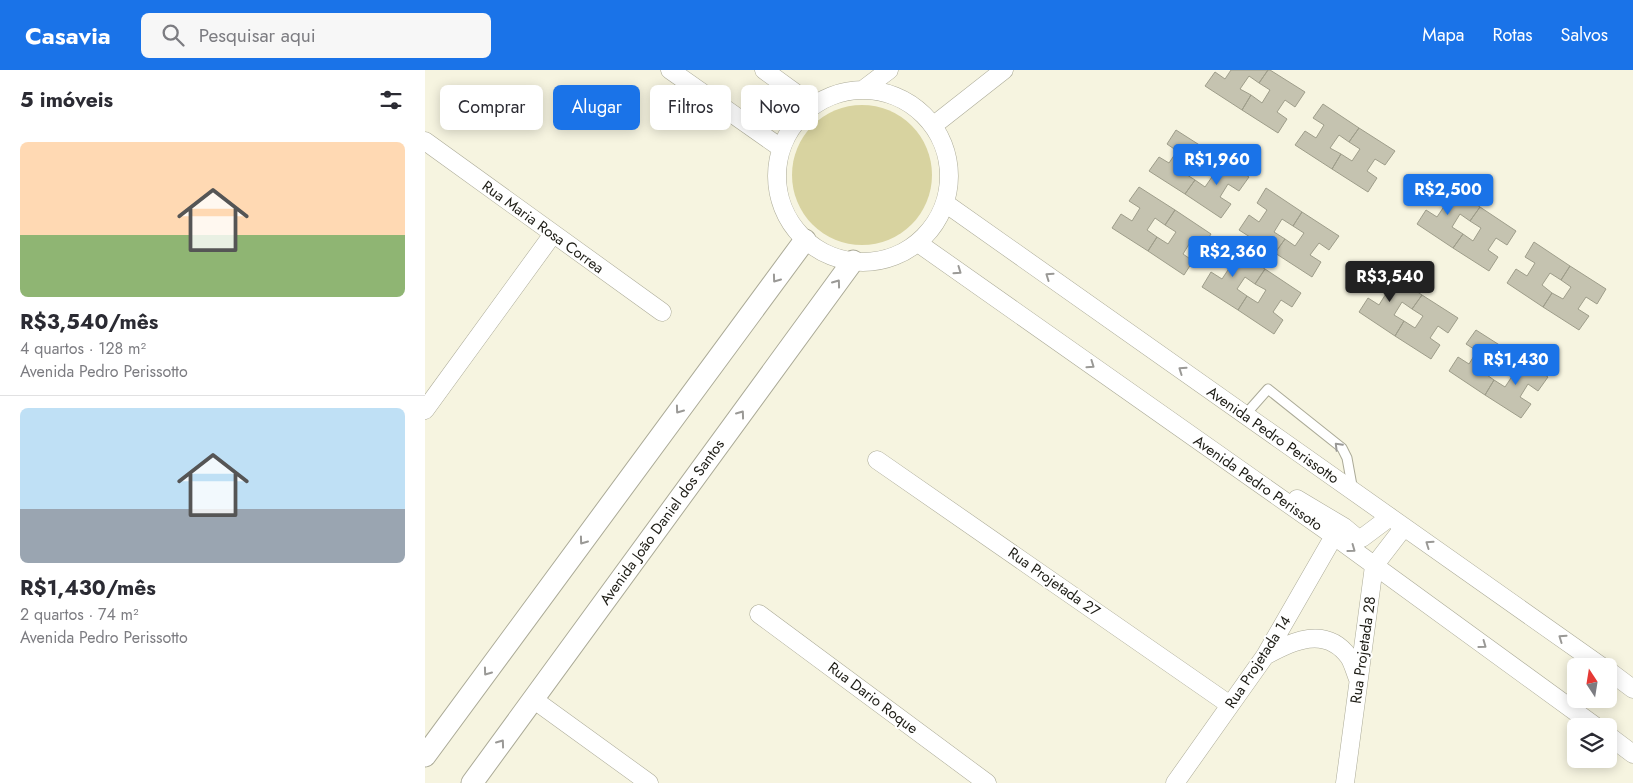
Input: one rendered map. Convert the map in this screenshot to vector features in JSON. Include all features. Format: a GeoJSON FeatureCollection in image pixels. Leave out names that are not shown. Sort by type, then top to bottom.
{"type":"FeatureCollection","features":[{"type":"Feature","properties":{"kind":"street"},"geometry":{"type":"LineString","coordinates":[[670,70],[781,148]]}},
{"type":"Feature","properties":{"kind":"street"},"geometry":{"type":"LineString","coordinates":[[763,70],[784,85]]}},
{"type":"Feature","properties":{"kind":"street"},"geometry":{"type":"LineString","coordinates":[[864,89],[889,70]]}},
{"type":"Feature","properties":{"kind":"street"},"geometry":{"type":"LineString","coordinates":[[934,125],[1004,70]]}},
{"type":"Feature","properties":{"kind":"street"},"geometry":{"type":"LineString","coordinates":[[790,130],[781,148],[776,173],[779,198],[789,220],[805,240],[827,254],[853,261],[876,261],[898,254],[918,243],[934,224],[945,203],[950,176],[945,149],[934,125],[915,106],[891,94],[864,89],[837,93],[818,102]]}},
{"type":"Feature","properties":{"kind":"street","name":"Rua Maria Rosa Correa"},"geometry":{"type":"LineString","coordinates":[[425,141],[662,312]]}},
{"type":"Feature","properties":{"kind":"street","name":"Avenida Pedro Perissotto"},"geometry":{"type":"LineString","coordinates":[[945,203],[1590,658]]}},
{"type":"Feature","properties":{"kind":"street"},"geometry":{"type":"LineString","coordinates":[[425,410],[553,234]]}},
{"type":"Feature","properties":{"kind":"street"},"geometry":{"type":"LineString","coordinates":[[425,756],[805,240]]}},
{"type":"Feature","properties":{"kind":"street","name":"Avenida Pedro Perissoto"},"geometry":{"type":"LineString","coordinates":[[918,243],[1334,536],[1584,718]]}},
{"type":"Feature","properties":{"kind":"street","name":"Avenida João Daniel dos Santos"},"geometry":{"type":"LineString","coordinates":[[472,783],[853,261]]}},
{"type":"Feature","properties":{"kind":"street","name":"Rua Projetada 27"},"geometry":{"type":"LineString","coordinates":[[877,460],[1230,704]]}},
{"type":"Feature","properties":{"kind":"street"},"geometry":{"type":"LineString","coordinates":[[1264,488],[1287,493],[1362,538],[1397,522]]}},
{"type":"Feature","properties":{"kind":"street"},"geometry":{"type":"LineString","coordinates":[[1374,566],[1397,522]]}},
{"type":"Feature","properties":{"kind":"street","name":"Rua Projetada 14"},"geometry":{"type":"LineString","coordinates":[[1175,783],[1265,656],[1334,536]]}},
{"type":"Feature","properties":{"kind":"street","name":"Rua Projetada 28"},"geometry":{"type":"LineString","coordinates":[[1345,783],[1374,566]]}},
{"type":"Feature","properties":{"kind":"street","name":"Rua Dario Roque"},"geometry":{"type":"LineString","coordinates":[[759,614],[987,783]]}},
{"type":"Feature","properties":{"kind":"street"},"geometry":{"type":"LineString","coordinates":[[1265,656],[1295,641],[1312,638],[1327,639],[1340,646],[1350,659],[1359,681]]}},
{"type":"Feature","properties":{"kind":"street"},"geometry":{"type":"LineString","coordinates":[[1617,677],[1633,689]]}},
{"type":"Feature","properties":{"kind":"street"},"geometry":{"type":"LineString","coordinates":[[533,700],[649,783]]}},
{"type":"Feature","properties":{"kind":"street"},"geometry":{"type":"LineString","coordinates":[[1617,742],[1633,754]]}},
{"type":"Feature","properties":{"kind":"lane"},"geometry":{"type":"LineString","coordinates":[[1245,415],[1268,389],[1341,448],[1347,458],[1353,491]]}},
{"type":"Feature","properties":{"kind":"shaded area"},"geometry":{"type":"Polygon","coordinates":[[[862,105],[876,107],[901,117],[920,136],[930,161],[932,175],[930,189],[920,214],[901,233],[876,243],[862,245],[848,243],[823,233],[804,214],[794,189],[792,175],[794,161],[804,136],[809,130],[818,130],[818,122],[823,117],[848,107],[862,105]]]}},
{"type":"Feature","properties":{"kind":"building"},"geometry":{"type":"Polygon","coordinates":[[[1231,70],[1268,70],[1259,83],[1249,76],[1240,89],[1251,95],[1242,110],[1205,86],[1215,72],[1225,79],[1231,70]]]}},
{"type":"Feature","properties":{"kind":"building"},"geometry":{"type":"Polygon","coordinates":[[[1268,70],[1305,92],[1295,107],[1285,100],[1277,112],[1287,119],[1278,133],[1242,110],[1251,95],[1262,103],[1270,90],[1259,83],[1268,70]]]}},
{"type":"Feature","properties":{"kind":"building"},"geometry":{"type":"Polygon","coordinates":[[[1323,104],[1359,128],[1349,142],[1339,135],[1330,148],[1341,154],[1332,169],[1295,145],[1305,131],[1316,138],[1324,125],[1313,118],[1323,104]]]}},
{"type":"Feature","properties":{"kind":"building"},"geometry":{"type":"Polygon","coordinates":[[[1359,128],[1395,151],[1385,165],[1375,159],[1367,171],[1377,178],[1368,192],[1332,169],[1341,154],[1352,161],[1360,149],[1349,142],[1359,128]]]}},
{"type":"Feature","properties":{"kind":"building"},"geometry":{"type":"Polygon","coordinates":[[[1176,130],[1212,153],[1203,168],[1192,161],[1184,173],[1195,180],[1185,194],[1149,171],[1159,157],[1169,163],[1177,151],[1167,144],[1176,130]]]}},
{"type":"Feature","properties":{"kind":"building"},"geometry":{"type":"Polygon","coordinates":[[[1212,153],[1249,177],[1239,191],[1228,184],[1220,197],[1231,204],[1221,218],[1185,194],[1195,180],[1205,187],[1214,174],[1203,168],[1212,153]]]}},
{"type":"Feature","properties":{"kind":"building"},"geometry":{"type":"Polygon","coordinates":[[[1444,183],[1480,207],[1470,221],[1460,214],[1452,227],[1463,234],[1453,248],[1417,224],[1426,210],[1437,217],[1445,205],[1435,198],[1444,183]]]}},
{"type":"Feature","properties":{"kind":"building"},"geometry":{"type":"Polygon","coordinates":[[[1139,187],[1175,210],[1165,225],[1155,218],[1147,230],[1157,237],[1148,251],[1112,228],[1121,214],[1132,221],[1140,208],[1129,201],[1139,187]]]}},
{"type":"Feature","properties":{"kind":"building"},"geometry":{"type":"Polygon","coordinates":[[[1266,188],[1302,212],[1293,226],[1282,219],[1274,232],[1285,239],[1275,253],[1239,230],[1249,215],[1259,222],[1267,210],[1257,203],[1266,188]]]}},
{"type":"Feature","properties":{"kind":"building"},"geometry":{"type":"Polygon","coordinates":[[[1480,207],[1516,231],[1507,245],[1496,238],[1488,250],[1498,257],[1489,271],[1453,248],[1463,234],[1473,241],[1481,228],[1470,221],[1480,207]]]}},
{"type":"Feature","properties":{"kind":"building"},"geometry":{"type":"Polygon","coordinates":[[[1175,210],[1211,234],[1202,248],[1191,241],[1183,254],[1193,261],[1184,275],[1148,251],[1157,237],[1168,244],[1176,232],[1165,225],[1175,210]]]}},
{"type":"Feature","properties":{"kind":"building"},"geometry":{"type":"Polygon","coordinates":[[[1302,212],[1339,236],[1329,250],[1319,243],[1310,255],[1321,262],[1312,277],[1275,253],[1285,239],[1295,246],[1304,233],[1293,226],[1302,212]]]}},
{"type":"Feature","properties":{"kind":"building"},"geometry":{"type":"Polygon","coordinates":[[[1534,242],[1570,266],[1561,280],[1550,273],[1542,285],[1552,293],[1543,307],[1507,283],[1516,269],[1527,276],[1535,263],[1525,257],[1534,242]]]}},
{"type":"Feature","properties":{"kind":"building"},"geometry":{"type":"Polygon","coordinates":[[[1229,246],[1265,269],[1255,284],[1245,277],[1237,289],[1247,296],[1238,310],[1202,287],[1211,272],[1222,279],[1230,267],[1219,260],[1229,246]]]}},
{"type":"Feature","properties":{"kind":"building"},"geometry":{"type":"Polygon","coordinates":[[[1570,266],[1606,289],[1597,304],[1586,297],[1578,309],[1589,316],[1579,330],[1543,307],[1552,293],[1563,299],[1571,287],[1561,280],[1570,266]]]}},
{"type":"Feature","properties":{"kind":"building"},"geometry":{"type":"Polygon","coordinates":[[[1265,269],[1301,293],[1292,307],[1281,300],[1273,312],[1283,320],[1274,334],[1238,310],[1247,296],[1258,303],[1266,290],[1255,284],[1265,269]]]}},
{"type":"Feature","properties":{"kind":"building"},"geometry":{"type":"Polygon","coordinates":[[[1386,271],[1422,295],[1412,309],[1402,302],[1394,315],[1404,321],[1395,336],[1359,312],[1368,298],[1379,305],[1387,292],[1376,285],[1386,271]]]}},
{"type":"Feature","properties":{"kind":"building"},"geometry":{"type":"Polygon","coordinates":[[[1422,295],[1458,318],[1448,333],[1438,326],[1430,338],[1440,345],[1431,359],[1395,336],[1404,321],[1415,328],[1423,316],[1412,309],[1422,295]]]}},
{"type":"Feature","properties":{"kind":"building"},"geometry":{"type":"Polygon","coordinates":[[[1476,330],[1512,353],[1503,368],[1492,361],[1484,373],[1494,380],[1485,395],[1449,371],[1458,357],[1469,364],[1477,351],[1466,344],[1476,330]]]}},
{"type":"Feature","properties":{"kind":"building"},"geometry":{"type":"Polygon","coordinates":[[[1512,353],[1548,377],[1538,391],[1528,384],[1520,397],[1531,404],[1521,418],[1485,395],[1494,380],[1505,387],[1513,375],[1503,368],[1512,353]]]}}]}
